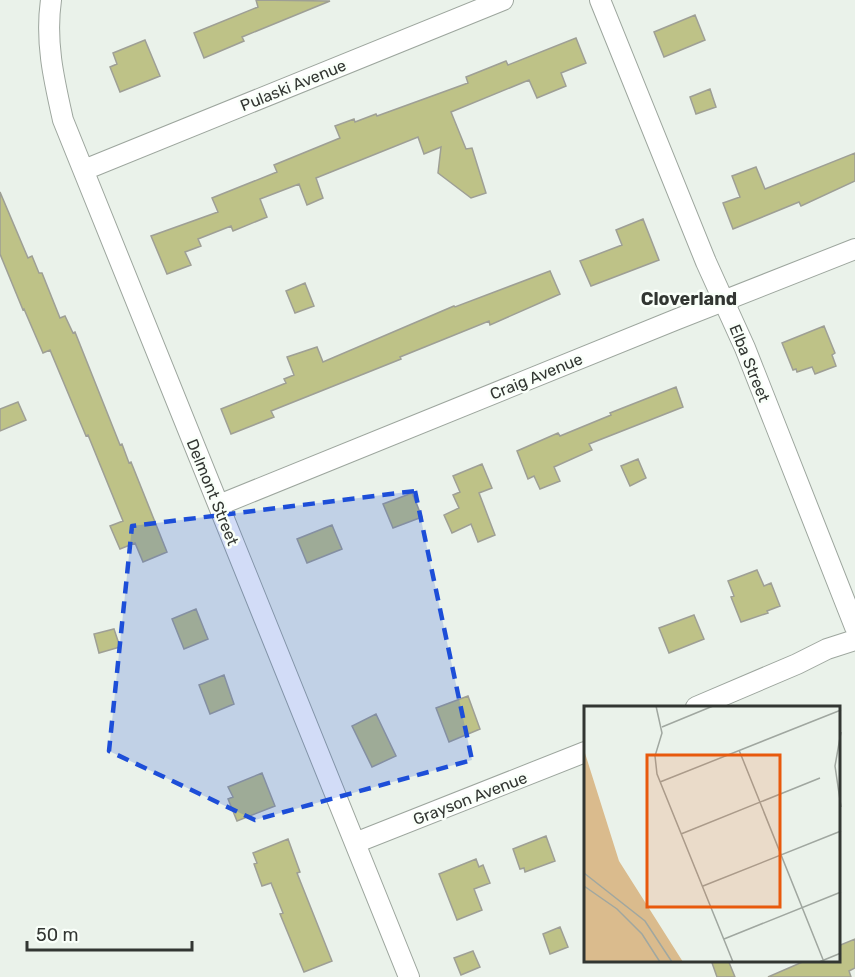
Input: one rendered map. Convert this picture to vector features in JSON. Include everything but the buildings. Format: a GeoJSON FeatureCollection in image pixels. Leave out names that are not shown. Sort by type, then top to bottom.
{"type":"FeatureCollection","features":[{"type":"Feature","properties":{"kind":"street","name":"Delmont Street"},"geometry":{"type":"LineString","coordinates":[[51,0],[49,45],[51,66],[63,120],[409,977]]}},
{"type":"Feature","properties":{"kind":"street","name":"Pulaski Avenue"},"geometry":{"type":"LineString","coordinates":[[84,170],[503,0]]}},
{"type":"Feature","properties":{"kind":"street","name":"Elba Street"},"geometry":{"type":"LineString","coordinates":[[600,0],[701,251],[745,348],[855,627]]}},
{"type":"Feature","properties":{"kind":"street","name":"Craig Avenue"},"geometry":{"type":"LineString","coordinates":[[219,505],[855,249]]}},
{"type":"Feature","properties":{"kind":"street"},"geometry":{"type":"LineString","coordinates":[[698,706],[827,649],[855,640]]}},
{"type":"Feature","properties":{"kind":"street","name":"Grayson Avenue"},"geometry":{"type":"LineString","coordinates":[[355,843],[584,752]]}},
{"type":"Feature","properties":{"kind":"highlighted area"},"geometry":{"type":"Polygon","coordinates":[[[415,491],[472,760],[255,820],[109,751],[132,526],[415,491]]]}},
{"type":"Feature","properties":{"kind":"district","name":"Cloverland"},"geometry":{"type":"Point","coordinates":[689,299]}}]}
